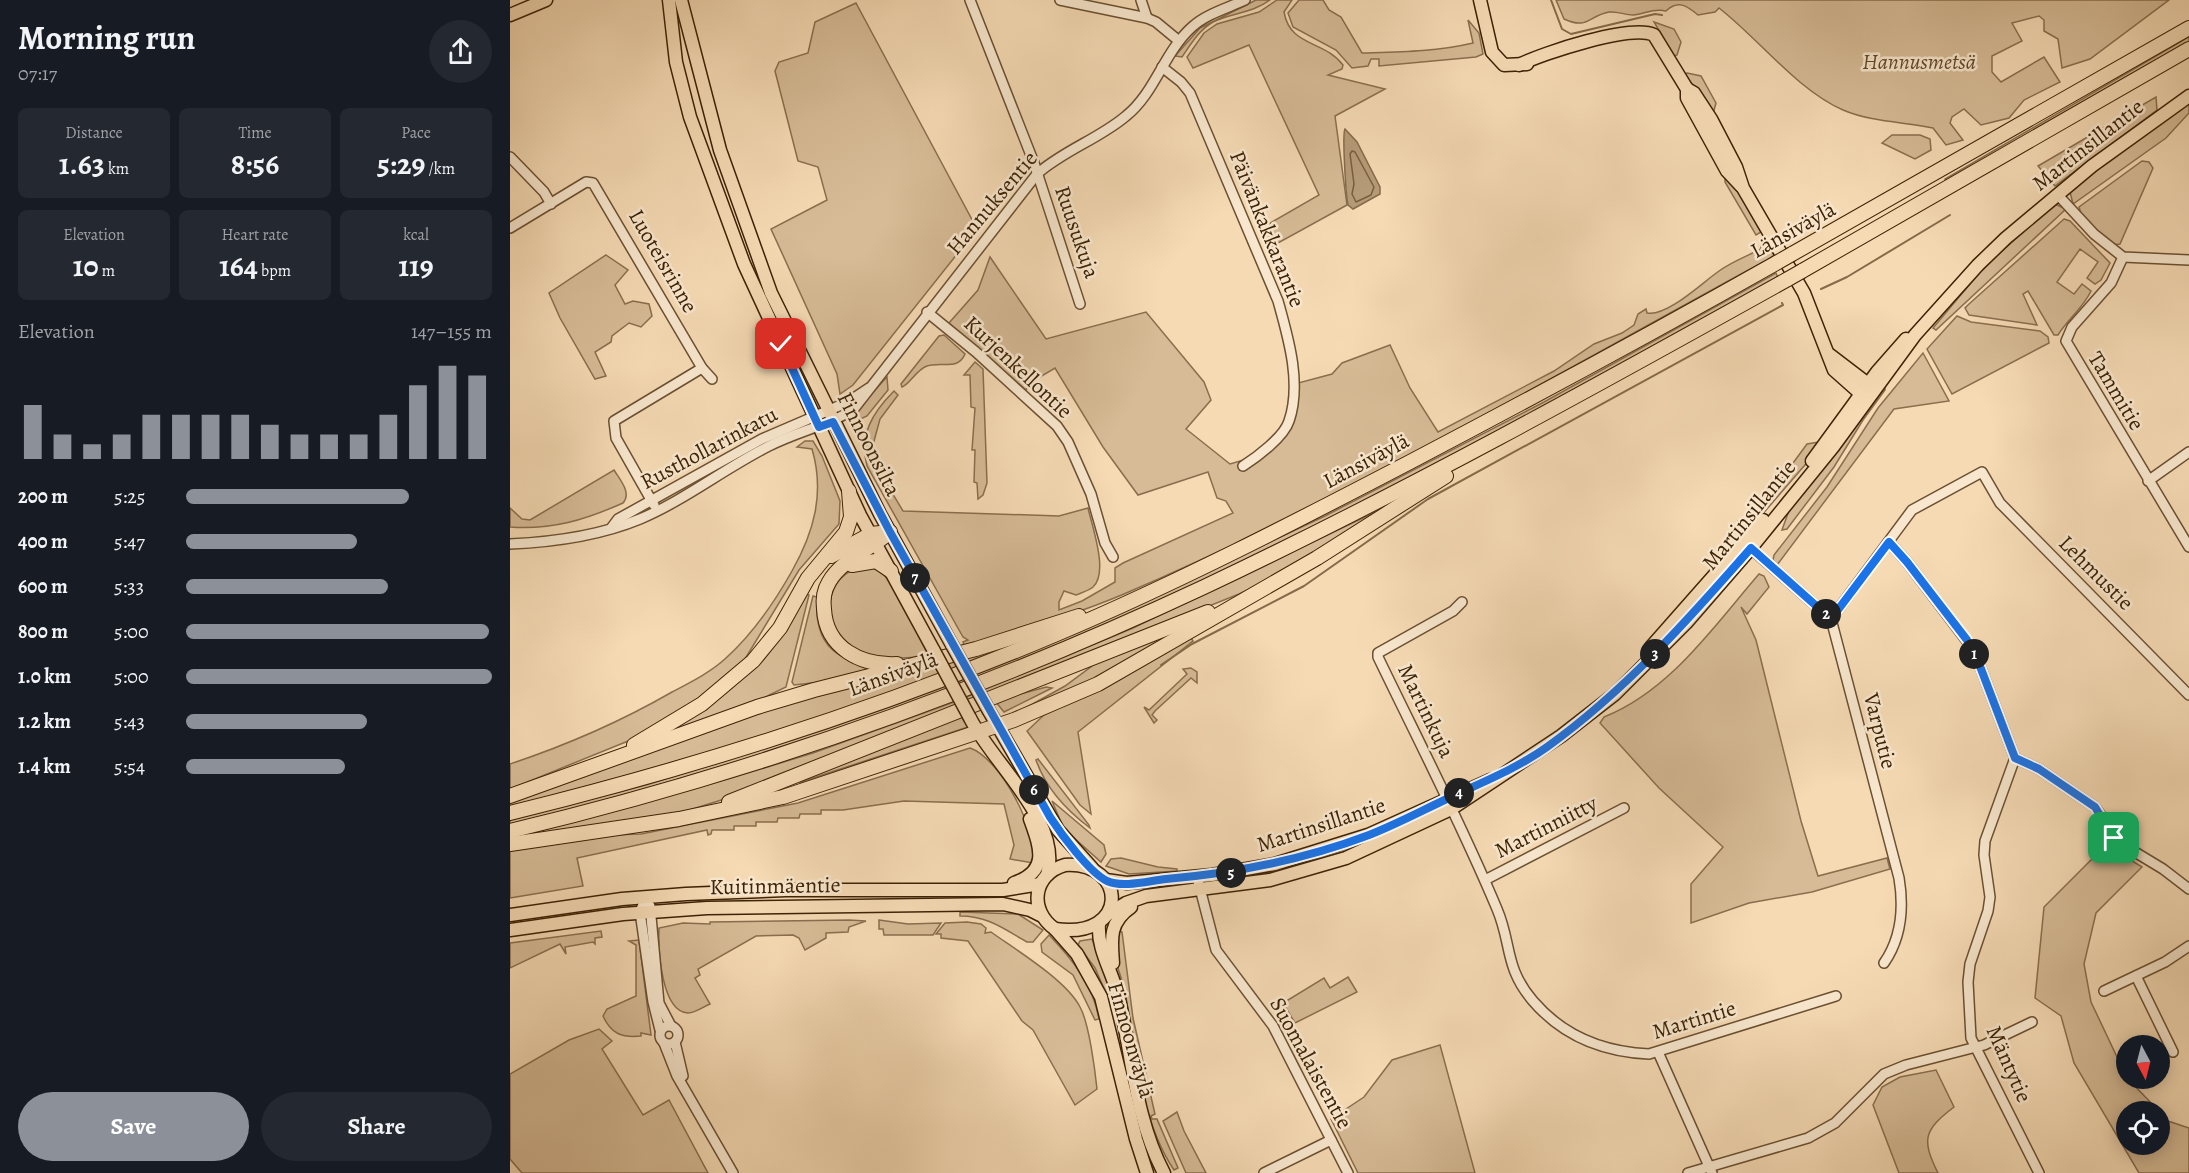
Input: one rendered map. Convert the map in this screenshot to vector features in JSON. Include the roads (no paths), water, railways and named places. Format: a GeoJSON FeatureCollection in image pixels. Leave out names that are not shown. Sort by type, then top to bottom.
{"type":"FeatureCollection","features":[{"type":"Feature","properties":{"kind":"highway","name":"Länsiväylä"},"geometry":{"type":"LineString","coordinates":[[510,813],[613,788],[757,745],[910,691],[1057,634],[1195,570],[1307,516],[1456,438],[1778,262],[2189,28]]}},
{"type":"Feature","properties":{"kind":"highway","name":"Länsiväylä"},"geometry":{"type":"LineString","coordinates":[[510,831],[616,804],[784,754],[915,708],[1053,654],[1204,587],[1409,485],[1583,392],[1802,272],[2189,49]]}},
{"type":"Feature","properties":{"kind":"highway"},"geometry":{"type":"LineString","coordinates":[[510,844],[679,819],[783,797],[978,734],[1098,684],[1341,544],[1433,483],[1556,414],[1583,392]]}},
{"type":"Feature","properties":{"kind":"highway"},"geometry":{"type":"LineString","coordinates":[[599,765],[688,713],[738,675],[780,628],[808,578],[849,526],[849,490]]}},
{"type":"Feature","properties":{"kind":"highway"},"geometry":{"type":"LineString","coordinates":[[821,563],[890,532]]}},
{"type":"Feature","properties":{"kind":"highway"},"geometry":{"type":"LineString","coordinates":[[873,539],[839,569],[828,583],[824,605],[827,630],[835,642],[858,658],[872,662],[920,662]]}},
{"type":"Feature","properties":{"kind":"highway"},"geometry":{"type":"LineString","coordinates":[[839,569],[870,561],[885,565],[891,571]]}},
{"type":"Feature","properties":{"kind":"highway"},"geometry":{"type":"LineString","coordinates":[[510,796],[757,707],[976,649],[1080,615],[1195,570]]}},
{"type":"Feature","properties":{"kind":"highway"},"geometry":{"type":"LineString","coordinates":[[679,819],[784,782],[1262,588]]}},
{"type":"Feature","properties":{"kind":"main road"},"geometry":{"type":"LineString","coordinates":[[510,15],[546,0]]}},
{"type":"Feature","properties":{"kind":"main road","name":"Finnoonsilta"},"geometry":{"type":"LineString","coordinates":[[669,0],[675,62],[698,146],[744,264],[873,539],[978,734],[1029,803],[1050,847],[1051,860],[1043,879]]}},
{"type":"Feature","properties":{"kind":"main road","name":"Finnoonsilta"},"geometry":{"type":"LineString","coordinates":[[681,0],[720,150],[757,259],[831,416],[890,532],[988,711],[1058,830],[1095,871]]}},
{"type":"Feature","properties":{"kind":"main road"},"geometry":{"type":"LineString","coordinates":[[1480,0],[1496,58],[1504,65],[1519,65],[1545,54],[1626,32],[1646,33],[1657,38],[1687,89],[1694,93],[1714,126],[1736,167],[1743,188],[1804,293],[1830,355],[1867,391]]}},
{"type":"Feature","properties":{"kind":"main road","name":"Martinsillantie"},"geometry":{"type":"LineString","coordinates":[[1108,914],[1126,903],[1146,896],[1270,880],[1346,858],[1505,774],[1562,736],[1599,706],[1609,690],[1748,545],[1867,391],[1898,347],[1915,334],[2006,238],[2057,194],[2189,96]]}},
{"type":"Feature","properties":{"kind":"main road"},"geometry":{"type":"LineString","coordinates":[[992,889],[1027,878],[1036,868],[1040,851],[1030,819],[1029,803]]}},
{"type":"Feature","properties":{"kind":"main road","name":"Martinsillantie"},"geometry":{"type":"LineString","coordinates":[[1106,880],[1127,883],[1238,872],[1309,855],[1449,804]]}},
{"type":"Feature","properties":{"kind":"main road"},"geometry":{"type":"LineString","coordinates":[[1065,865],[1083,866],[1095,871],[1106,880],[1112,901],[1108,914],[1099,924],[1082,930],[1055,929],[1041,915],[1036,901],[1043,879],[1065,865]]}},
{"type":"Feature","properties":{"kind":"main road","name":"Kuitinmäentie"},"geometry":{"type":"LineString","coordinates":[[510,915],[646,897],[786,890],[1003,890],[1043,879]]}},
{"type":"Feature","properties":{"kind":"main road"},"geometry":{"type":"LineString","coordinates":[[1113,979],[1111,939],[1114,926],[1126,911],[1146,896]]}},
{"type":"Feature","properties":{"kind":"main road","name":"Kuitinmäentie"},"geometry":{"type":"LineString","coordinates":[[510,930],[646,912],[841,906],[1003,904],[1041,915]]}},
{"type":"Feature","properties":{"kind":"main road","name":"Finnoonväylä"},"geometry":{"type":"LineString","coordinates":[[1099,924],[1100,944],[1113,979],[1147,1130],[1164,1173]]}},
{"type":"Feature","properties":{"kind":"main road","name":"Finnoonväylä"},"geometry":{"type":"LineString","coordinates":[[1055,929],[1077,954],[1101,997],[1136,1139],[1147,1173]]}},
{"type":"Feature","properties":{"kind":"street","name":"Ruusukuja"},"geometry":{"type":"LineString","coordinates":[[970,0],[1037,174],[1080,304]]}},
{"type":"Feature","properties":{"kind":"street"},"geometry":{"type":"LineString","coordinates":[[1060,0],[1147,18],[1156,22],[1179,41]]}},
{"type":"Feature","properties":{"kind":"street"},"geometry":{"type":"LineString","coordinates":[[1141,0],[1147,18]]}},
{"type":"Feature","properties":{"kind":"street","name":"Hannuksentie"},"geometry":{"type":"LineString","coordinates":[[816,421],[853,410],[865,397],[869,388],[927,312],[1037,174],[1064,152],[1125,117],[1136,107],[1179,41],[1200,21],[1245,0]]}},
{"type":"Feature","properties":{"kind":"street","name":"Päivänkakkarantie"},"geometry":{"type":"LineString","coordinates":[[1162,67],[1181,82],[1190,93],[1278,301],[1292,362],[1293,392],[1289,422],[1262,453],[1243,466]]}},
{"type":"Feature","properties":{"kind":"street"},"geometry":{"type":"LineString","coordinates":[[510,157],[544,192],[551,204],[510,228]]}},
{"type":"Feature","properties":{"kind":"street","name":"Luoteisrinne"},"geometry":{"type":"LineString","coordinates":[[551,204],[588,182],[599,190],[702,368],[712,379]]}},
{"type":"Feature","properties":{"kind":"street"},"geometry":{"type":"LineString","coordinates":[[2057,194],[2094,234],[2123,257],[2189,260]]}},
{"type":"Feature","properties":{"kind":"street","name":"Tammitie"},"geometry":{"type":"LineString","coordinates":[[2123,257],[2111,283],[2073,327],[2066,342],[2189,547]]}},
{"type":"Feature","properties":{"kind":"street","name":"Kurjenkellontie"},"geometry":{"type":"LineString","coordinates":[[927,312],[1057,426],[1068,442],[1091,494],[1105,543],[1113,557]]}},
{"type":"Feature","properties":{"kind":"street"},"geometry":{"type":"LineString","coordinates":[[656,511],[616,438],[614,421],[702,368]]}},
{"type":"Feature","properties":{"kind":"street","name":"Rusthollarinkatu"},"geometry":{"type":"LineString","coordinates":[[612,526],[618,519],[762,439],[816,421]]}},
{"type":"Feature","properties":{"kind":"street","name":"Rusthollarinkatu"},"geometry":{"type":"LineString","coordinates":[[510,544],[563,540],[592,534],[612,526],[621,526],[656,511],[816,421]]}},
{"type":"Feature","properties":{"kind":"street"},"geometry":{"type":"LineString","coordinates":[[2148,481],[2189,452]]}},
{"type":"Feature","properties":{"kind":"street","name":"Lehmustie"},"geometry":{"type":"LineString","coordinates":[[1889,542],[1912,510],[1982,472],[2000,502],[2189,694]]}},
{"type":"Feature","properties":{"kind":"street"},"geometry":{"type":"LineString","coordinates":[[1748,545],[1831,619],[1889,542],[1967,640],[1978,661],[2015,758],[2039,769],[2095,807],[2120,843],[2189,889]]}},
{"type":"Feature","properties":{"kind":"street","name":"Martinkuja"},"geometry":{"type":"LineString","coordinates":[[1449,804],[1378,653],[1453,611],[1462,602]]}},
{"type":"Feature","properties":{"kind":"street","name":"Varputie"},"geometry":{"type":"LineString","coordinates":[[1831,619],[1900,884],[1902,912],[1898,934],[1893,949],[1884,963]]}},
{"type":"Feature","properties":{"kind":"street","name":"Mäntytie"},"geometry":{"type":"LineString","coordinates":[[2015,758],[1985,841],[1984,855],[1990,897],[1988,912],[1970,964],[1968,982],[1971,1038],[2039,1173]]}},
{"type":"Feature","properties":{"kind":"street","name":"Martintie"},"geometry":{"type":"LineString","coordinates":[[1449,804],[1501,918],[1509,961],[1515,975],[1549,1018],[1573,1035],[1606,1048],[1630,1053],[1658,1052],[1836,996]]}},
{"type":"Feature","properties":{"kind":"street","name":"Martinniitty"},"geometry":{"type":"LineString","coordinates":[[1485,880],[1624,808]]}},
{"type":"Feature","properties":{"kind":"street","name":"Suomalaistentie"},"geometry":{"type":"LineString","coordinates":[[1197,877],[1216,950],[1273,1026],[1348,1173]]}},
{"type":"Feature","properties":{"kind":"street"},"geometry":{"type":"LineString","coordinates":[[646,897],[653,1002],[660,1030],[659,1037],[664,1043],[677,1076],[733,1173]]}},
{"type":"Feature","properties":{"kind":"street"},"geometry":{"type":"LineString","coordinates":[[646,912],[659,1003],[678,1034],[675,1042],[678,1062],[690,1095]]}},
{"type":"Feature","properties":{"kind":"street"},"geometry":{"type":"LineString","coordinates":[[2104,990],[2165,962],[2189,946]]}},
{"type":"Feature","properties":{"kind":"street"},"geometry":{"type":"LineString","coordinates":[[2136,976],[2173,1052]]}},
{"type":"Feature","properties":{"kind":"street"},"geometry":{"type":"LineString","coordinates":[[1688,1173],[1711,1170],[1808,1138],[1835,1124],[1884,1074],[1906,1065],[1976,1048],[2032,1022]]}},
{"type":"Feature","properties":{"kind":"street"},"geometry":{"type":"LineString","coordinates":[[660,1030],[665,1026],[671,1026]]}},
{"type":"Feature","properties":{"kind":"street"},"geometry":{"type":"LineString","coordinates":[[664,1043],[675,1042]]}},
{"type":"Feature","properties":{"kind":"street"},"geometry":{"type":"LineString","coordinates":[[1658,1052],[1711,1170]]}},
{"type":"Feature","properties":{"kind":"street"},"geometry":{"type":"LineString","coordinates":[[1264,1173],[1331,1140]]}},
{"type":"Feature","properties":{"kind":"water"},"geometry":{"type":"Polygon","coordinates":[[[1345,129],[1357,142],[1380,187],[1380,194],[1353,209],[1348,205],[1347,200],[1345,129]]]}},
{"type":"Feature","properties":{"kind":"waterway"},"geometry":{"type":"LineString","coordinates":[[1551,0],[1562,29],[1571,34],[1655,14],[1662,15]]}},
{"type":"Feature","properties":{"kind":"waterway"},"geometry":{"type":"LineString","coordinates":[[1821,289],[1847,277],[1950,215]]}},
{"type":"Feature","properties":{"kind":"waterway"},"geometry":{"type":"LineString","coordinates":[[1791,228],[1796,231],[1810,227]]}},
{"type":"Feature","properties":{"kind":"waterway"},"geometry":{"type":"LineString","coordinates":[[1754,251],[1757,259]]}},
{"type":"Feature","properties":{"kind":"waterway"},"geometry":{"type":"LineString","coordinates":[[1161,665],[1192,644],[1304,586],[1428,499],[1783,305],[1782,303]]}},
{"type":"Feature","properties":{"kind":"park label","name":"Hannusmetsä"},"geometry":{"type":"Point","coordinates":[1919,62]}}]}
